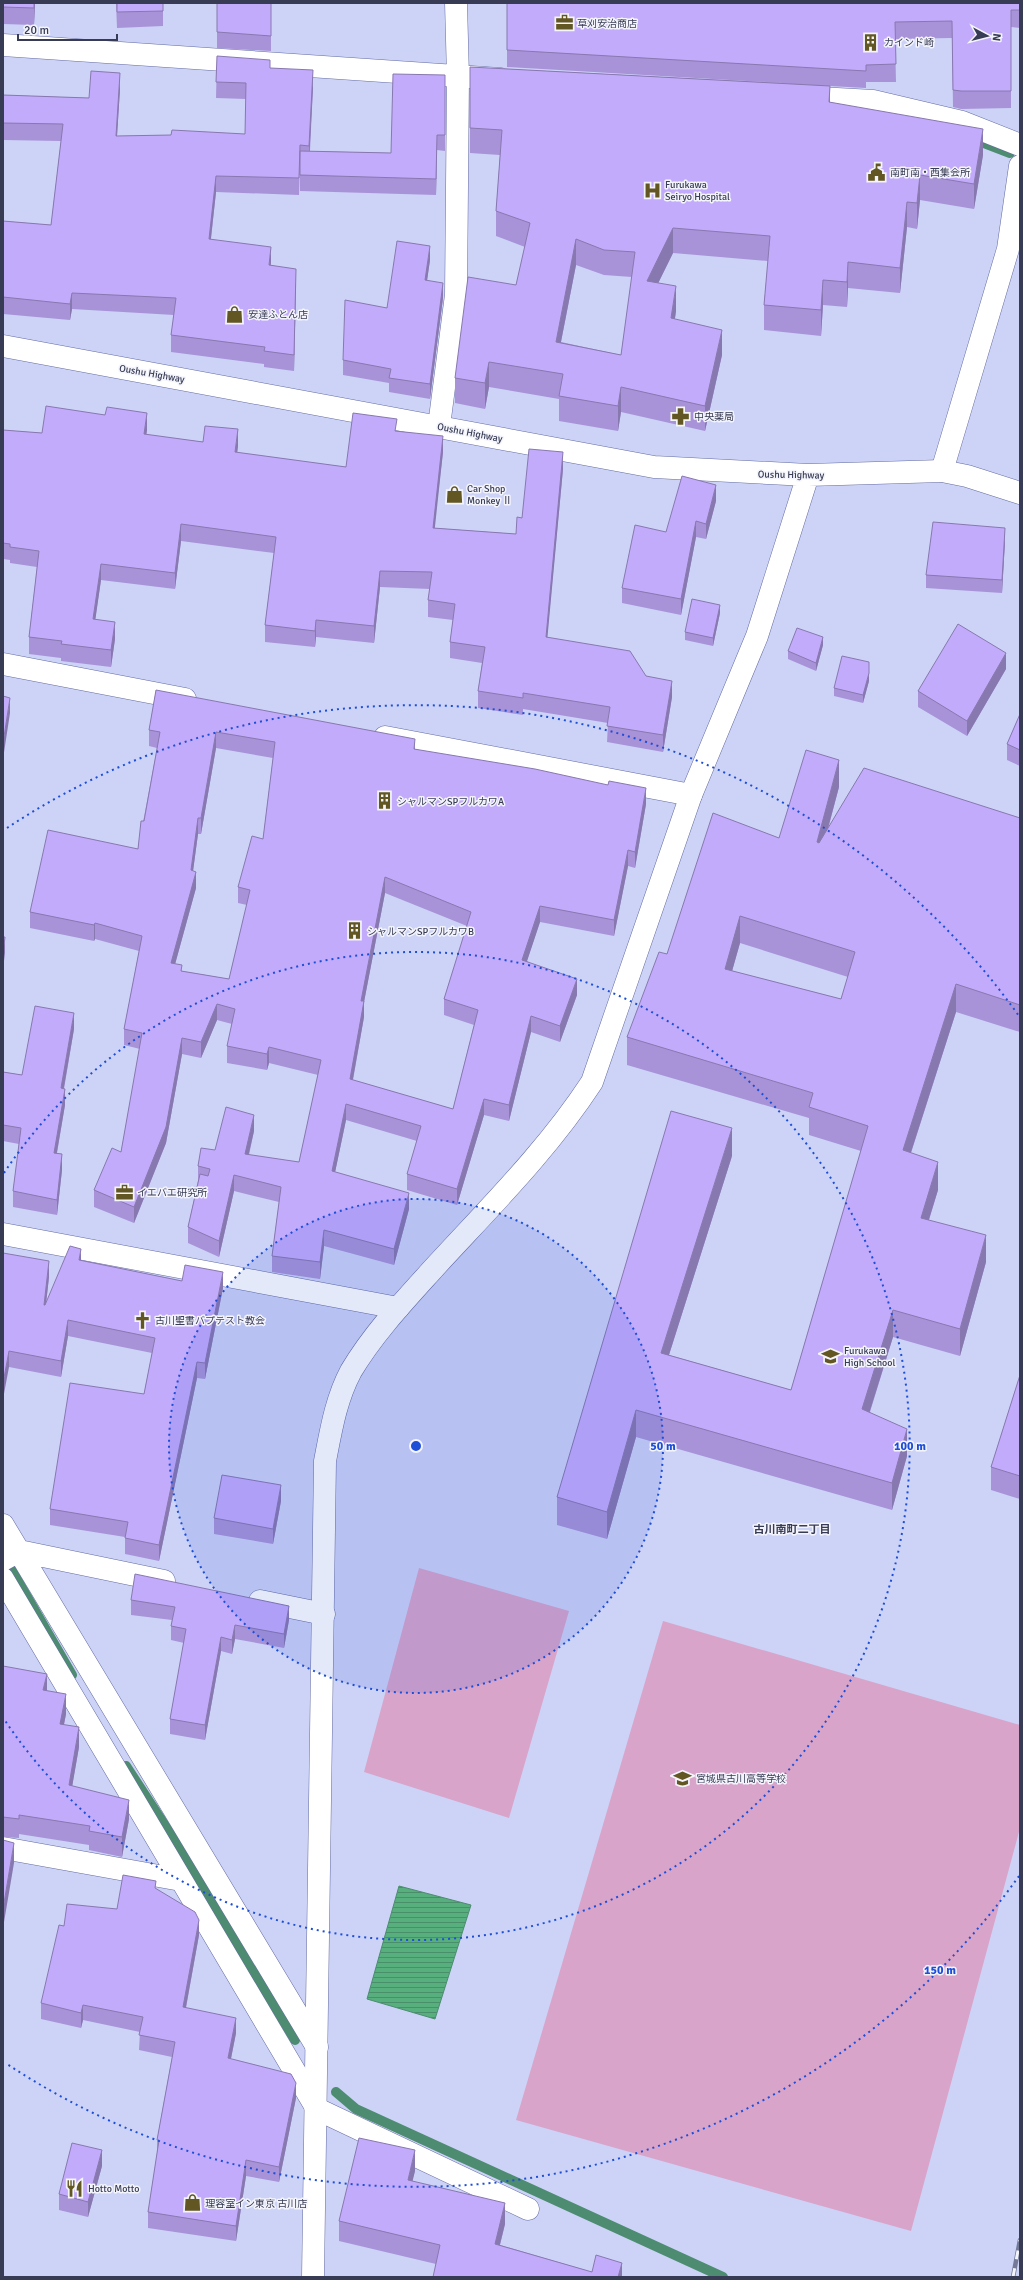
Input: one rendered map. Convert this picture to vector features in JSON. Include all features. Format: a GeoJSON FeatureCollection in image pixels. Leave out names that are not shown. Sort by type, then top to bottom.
{"type":"FeatureCollection","features":[{"type":"Feature","properties":{"kind":"street"},"geometry":{"type":"LineString","coordinates":[[439,426],[456,295],[458,77],[456,3]]}},
{"type":"Feature","properties":{"kind":"street"},"geometry":{"type":"LineString","coordinates":[[3,45],[522,81]]}},
{"type":"Feature","properties":{"kind":"street"},"geometry":{"type":"LineString","coordinates":[[777,96],[873,101],[962,122],[1020,145]]}},
{"type":"Feature","properties":{"kind":"street"},"geometry":{"type":"LineString","coordinates":[[942,471],[1008,249],[1020,166]]}},
{"type":"Feature","properties":{"kind":"street","name":"Oushu Highway"},"geometry":{"type":"LineString","coordinates":[[5,351],[439,426],[654,467],[808,476],[942,471],[968,476],[1020,493]]}},
{"type":"Feature","properties":{"kind":"street"},"geometry":{"type":"LineString","coordinates":[[313,2277],[317,2109],[325,1461],[334,1412],[351,1371],[398,1308],[546,1145],[573,1111],[592,1082],[691,795],[757,636],[808,476]]}},
{"type":"Feature","properties":{"kind":"street"},"geometry":{"type":"LineString","coordinates":[[3,664],[206,703]]}},
{"type":"Feature","properties":{"kind":"street"},"geometry":{"type":"LineString","coordinates":[[362,732],[691,795]]}},
{"type":"Feature","properties":{"kind":"street"},"geometry":{"type":"LineString","coordinates":[[3,1234],[398,1308]]}},
{"type":"Feature","properties":{"kind":"street"},"geometry":{"type":"LineString","coordinates":[[3,1525],[12,1555],[317,2047]]}},
{"type":"Feature","properties":{"kind":"street"},"geometry":{"type":"LineString","coordinates":[[12,1555],[183,1585]]}},
{"type":"Feature","properties":{"kind":"street"},"geometry":{"type":"LineString","coordinates":[[3,1579],[317,2109],[528,2209]]}},
{"type":"Feature","properties":{"kind":"street"},"geometry":{"type":"LineString","coordinates":[[238,1596],[324,1614]]}},
{"type":"Feature","properties":{"kind":"street"},"geometry":{"type":"LineString","coordinates":[[3,1848],[181,1880]]}},
{"type":"Feature","properties":{"kind":"shaded area"},"geometry":{"type":"Polygon","coordinates":[[[419,1568],[569,1611],[509,1818],[364,1772],[419,1568]]]}},
{"type":"Feature","properties":{"kind":"shaded area"},"geometry":{"type":"Polygon","coordinates":[[[663,1621],[1020,1725],[1020,1828],[911,2231],[516,2120],[663,1621]]]}},
{"type":"Feature","properties":{"kind":"shaded area"},"geometry":{"type":"Polygon","coordinates":[[[399,1886],[471,1905],[435,2019],[367,1999],[399,1886]]]}},
{"type":"Feature","properties":{"kind":"building"},"geometry":{"type":"Polygon","coordinates":[[[3,3],[34,3],[34,8],[3,7],[3,3]]]}},
{"type":"Feature","properties":{"kind":"building"},"geometry":{"type":"Polygon","coordinates":[[[117,3],[163,3],[163,11],[117,12],[117,3]]]}},
{"type":"Feature","properties":{"kind":"building"},"geometry":{"type":"Polygon","coordinates":[[[217,3],[271,3],[271,36],[217,32],[217,3]]]}},
{"type":"Feature","properties":{"kind":"building"},"geometry":{"type":"Polygon","coordinates":[[[507,3],[1020,3],[1020,10],[1011,10],[1011,91],[961,91],[953,90],[952,21],[895,22],[896,64],[866,65],[866,71],[507,50],[507,3]]]}},
{"type":"Feature","properties":{"kind":"building"},"geometry":{"type":"Polygon","coordinates":[[[217,56],[270,60],[270,68],[313,70],[309,146],[300,145],[299,178],[216,176],[209,239],[271,247],[269,265],[296,269],[294,355],[264,351],[265,347],[171,335],[176,298],[72,293],[70,304],[3,297],[3,221],[51,225],[63,124],[3,123],[3,95],[89,98],[91,71],[120,73],[116,136],[171,135],[172,130],[245,134],[246,83],[216,82],[217,56]]]}},
{"type":"Feature","properties":{"kind":"building"},"geometry":{"type":"Polygon","coordinates":[[[470,67],[830,86],[829,102],[983,129],[974,184],[920,175],[917,203],[907,202],[900,268],[848,262],[847,282],[823,280],[821,310],[764,305],[770,236],[673,228],[647,281],[676,286],[671,318],[722,330],[705,406],[621,387],[618,406],[559,396],[563,374],[489,362],[485,383],[455,378],[468,277],[516,285],[530,223],[496,211],[502,130],[470,128],[470,67]],[[576,239],[556,342],[621,355],[635,252],[604,250],[576,239]]]}},
{"type":"Feature","properties":{"kind":"building"},"geometry":{"type":"Polygon","coordinates":[[[393,74],[445,75],[445,135],[437,135],[436,179],[300,175],[300,151],[391,153],[393,74]]]}},
{"type":"Feature","properties":{"kind":"building"},"geometry":{"type":"Polygon","coordinates":[[[397,241],[430,246],[425,280],[443,283],[430,384],[389,378],[391,369],[343,360],[345,300],[387,308],[397,241]]]}},
{"type":"Feature","properties":{"kind":"building"},"geometry":{"type":"Polygon","coordinates":[[[46,406],[105,415],[107,407],[147,413],[144,434],[203,442],[205,426],[238,429],[235,452],[346,467],[353,413],[397,419],[395,431],[443,436],[433,528],[516,534],[517,517],[522,518],[529,449],[563,452],[546,637],[630,651],[646,676],[672,681],[663,735],[607,726],[610,707],[523,693],[523,698],[478,691],[485,647],[450,642],[455,604],[428,600],[432,572],[380,571],[374,626],[316,620],[315,631],[265,625],[276,537],[181,524],[175,573],[101,564],[93,619],[115,622],[111,650],[61,644],[62,641],[29,637],[39,551],[10,547],[10,544],[3,543],[3,430],[42,433],[46,406]]]}},
{"type":"Feature","properties":{"kind":"building"},"geometry":{"type":"Polygon","coordinates":[[[682,476],[716,485],[706,524],[696,521],[681,599],[622,588],[635,525],[666,532],[682,476]]]}},
{"type":"Feature","properties":{"kind":"building"},"geometry":{"type":"Polygon","coordinates":[[[933,522],[1005,528],[1002,580],[926,575],[933,522]]]}},
{"type":"Feature","properties":{"kind":"building"},"geometry":{"type":"Polygon","coordinates":[[[692,599],[720,605],[713,638],[685,632],[692,599]]]}},
{"type":"Feature","properties":{"kind":"building"},"geometry":{"type":"Polygon","coordinates":[[[958,624],[1006,653],[967,721],[918,691],[958,624]]]}},
{"type":"Feature","properties":{"kind":"building"},"geometry":{"type":"Polygon","coordinates":[[[797,628],[823,637],[816,663],[788,651],[797,628]]]}},
{"type":"Feature","properties":{"kind":"building"},"geometry":{"type":"Polygon","coordinates":[[[842,656],[869,662],[869,673],[863,695],[834,688],[842,656]]]}},
{"type":"Feature","properties":{"kind":"building"},"geometry":{"type":"Polygon","coordinates":[[[156,690],[415,739],[414,749],[535,769],[608,785],[609,781],[646,788],[635,852],[628,850],[614,920],[540,906],[522,960],[577,979],[560,1026],[531,1016],[509,1105],[484,1099],[457,1189],[407,1174],[421,1126],[346,1104],[332,1171],[409,1193],[394,1249],[324,1230],[320,1262],[272,1256],[281,1187],[234,1175],[219,1241],[188,1227],[200,1174],[208,1176],[210,1169],[198,1166],[201,1148],[215,1150],[226,1107],[254,1115],[245,1154],[299,1162],[321,1060],[269,1047],[267,1054],[227,1046],[235,1009],[217,1004],[201,1042],[182,1038],[166,1127],[134,1207],[94,1190],[112,1148],[121,1152],[142,1033],[124,1029],[142,936],[95,923],[94,925],[30,912],[48,830],[138,849],[141,821],[144,821],[160,732],[149,730],[156,690]],[[216,732],[201,818],[198,818],[191,870],[196,872],[171,963],[182,965],[181,971],[229,979],[250,890],[238,887],[252,836],[263,839],[275,742],[216,732]],[[385,877],[361,1001],[364,1001],[350,1079],[453,1109],[478,1010],[444,999],[471,912],[385,877]]]}},
{"type":"Feature","properties":{"kind":"building"},"geometry":{"type":"Polygon","coordinates":[[[3,696],[10,698],[3,743],[3,696]]]}},
{"type":"Feature","properties":{"kind":"building"},"geometry":{"type":"Polygon","coordinates":[[[1020,714],[1020,750],[1007,744],[1020,714]]]}},
{"type":"Feature","properties":{"kind":"building"},"geometry":{"type":"Polygon","coordinates":[[[806,750],[839,760],[817,842],[819,843],[864,768],[1020,818],[1020,1005],[956,984],[903,1150],[938,1162],[921,1218],[986,1235],[960,1329],[893,1310],[862,1409],[907,1429],[892,1483],[636,1410],[607,1512],[557,1497],[671,1111],[732,1128],[661,1353],[791,1390],[868,1126],[809,1107],[813,1093],[627,1037],[659,952],[667,954],[713,813],[779,838],[806,750]],[[740,916],[725,969],[841,999],[855,952],[740,916]]]}},
{"type":"Feature","properties":{"kind":"building"},"geometry":{"type":"Polygon","coordinates":[[[3,937],[5,937],[3,953],[3,937]]]}},
{"type":"Feature","properties":{"kind":"building"},"geometry":{"type":"Polygon","coordinates":[[[35,1006],[74,1013],[61,1088],[65,1089],[54,1153],[62,1154],[57,1200],[13,1191],[21,1128],[3,1125],[3,1072],[22,1075],[35,1006]]]}},
{"type":"Feature","properties":{"kind":"building"},"geometry":{"type":"Polygon","coordinates":[[[70,1246],[81,1249],[79,1260],[182,1281],[185,1265],[223,1272],[205,1363],[197,1362],[159,1545],[125,1538],[128,1522],[50,1509],[70,1383],[144,1394],[155,1338],[68,1320],[61,1361],[9,1351],[3,1383],[3,1253],[49,1261],[45,1305],[70,1246]]]}},
{"type":"Feature","properties":{"kind":"building"},"geometry":{"type":"Polygon","coordinates":[[[1020,1375],[1020,1476],[991,1467],[1020,1375]]]}},
{"type":"Feature","properties":{"kind":"building"},"geometry":{"type":"Polygon","coordinates":[[[222,1475],[281,1485],[273,1529],[214,1518],[222,1475]]]}},
{"type":"Feature","properties":{"kind":"building"},"geometry":{"type":"Polygon","coordinates":[[[135,1574],[289,1606],[284,1634],[235,1625],[232,1640],[221,1637],[205,1725],[170,1719],[186,1629],[171,1626],[175,1607],[131,1600],[135,1574]]]}},
{"type":"Feature","properties":{"kind":"building"},"geometry":{"type":"Polygon","coordinates":[[[3,1666],[47,1674],[43,1690],[66,1694],[60,1724],[79,1727],[69,1785],[129,1800],[122,1837],[89,1831],[90,1826],[19,1815],[19,1819],[3,1817],[3,1666]]]}},
{"type":"Feature","properties":{"kind":"building"},"geometry":{"type":"Polygon","coordinates":[[[3,1840],[14,1843],[3,1909],[3,1840]]]}},
{"type":"Feature","properties":{"kind":"building"},"geometry":{"type":"Polygon","coordinates":[[[123,1875],[156,1881],[155,1888],[195,1912],[199,1920],[183,2007],[236,2018],[228,2058],[291,2074],[296,2083],[279,2167],[246,2160],[236,2226],[148,2212],[159,2140],[157,2140],[175,2042],[139,2035],[143,2017],[83,2005],[81,2013],[41,2003],[59,1925],[64,1926],[67,1904],[117,1909],[123,1875]]]}},
{"type":"Feature","properties":{"kind":"building"},"geometry":{"type":"Polygon","coordinates":[[[359,2138],[415,2150],[408,2180],[505,2203],[495,2244],[592,2272],[596,2255],[622,2263],[618,2277],[433,2277],[440,2245],[339,2221],[359,2138]]]}},
{"type":"Feature","properties":{"kind":"building"},"geometry":{"type":"Polygon","coordinates":[[[72,2143],[102,2150],[88,2202],[59,2194],[72,2143]]]}},
{"type":"Feature","properties":{"kind":"waterway"},"geometry":{"type":"LineString","coordinates":[[971,138],[1010,153]]}},
{"type":"Feature","properties":{"kind":"waterway"},"geometry":{"type":"LineString","coordinates":[[4,1557],[72,1675]]}},
{"type":"Feature","properties":{"kind":"waterway"},"geometry":{"type":"LineString","coordinates":[[126,1766],[175,1841],[295,2040]]}},
{"type":"Feature","properties":{"kind":"waterway"},"geometry":{"type":"LineString","coordinates":[[336,2092],[356,2109],[723,2277]]}},
{"type":"Feature","properties":{"kind":"railway"},"geometry":{"type":"LineString","coordinates":[[1013,2277],[1020,2240]]}},
{"type":"Feature","properties":{"kind":"place","name":"草刈安治商店"},"geometry":{"type":"Point","coordinates":[564,23]}},
{"type":"Feature","properties":{"kind":"place","name":"カインド崎"},"geometry":{"type":"Point","coordinates":[871,42]}},
{"type":"Feature","properties":{"kind":"place","name":"南町南・西集会所"},"geometry":{"type":"Point","coordinates":[877,172]}},
{"type":"Feature","properties":{"kind":"place","name":"Furukawa Seiryo Hospital"},"geometry":{"type":"Point","coordinates":[652,190]}},
{"type":"Feature","properties":{"kind":"place","name":"安達ふとん店"},"geometry":{"type":"Point","coordinates":[235,314]}},
{"type":"Feature","properties":{"kind":"place","name":"中央薬局"},"geometry":{"type":"Point","coordinates":[681,416]}},
{"type":"Feature","properties":{"kind":"place","name":"Car Shop Monkey Ⅱ"},"geometry":{"type":"Point","coordinates":[454,494]}},
{"type":"Feature","properties":{"kind":"place","name":"シャルマンSPフルカワA"},"geometry":{"type":"Point","coordinates":[384,801]}},
{"type":"Feature","properties":{"kind":"place","name":"シャルマンSPフルカワB"},"geometry":{"type":"Point","coordinates":[354,931]}},
{"type":"Feature","properties":{"kind":"place","name":"イエバエ研究所"},"geometry":{"type":"Point","coordinates":[124,1192]}},
{"type":"Feature","properties":{"kind":"place","name":"古川聖書バプテスト教会"},"geometry":{"type":"Point","coordinates":[142,1320]}},
{"type":"Feature","properties":{"kind":"place","name":"Furukawa High School"},"geometry":{"type":"Point","coordinates":[831,1356]}},
{"type":"Feature","properties":{"kind":"place","name":"宮城県古川高等学校"},"geometry":{"type":"Point","coordinates":[683,1778]}},
{"type":"Feature","properties":{"kind":"place","name":"Hotto Motto"},"geometry":{"type":"Point","coordinates":[75,2188]}},
{"type":"Feature","properties":{"kind":"place","name":"理容室イン東京 古川店"},"geometry":{"type":"Point","coordinates":[192,2203]}},
{"type":"Feature","properties":{"kind":"district","name":"古川南町二丁目"},"geometry":{"type":"Point","coordinates":[792,1529]}}]}
